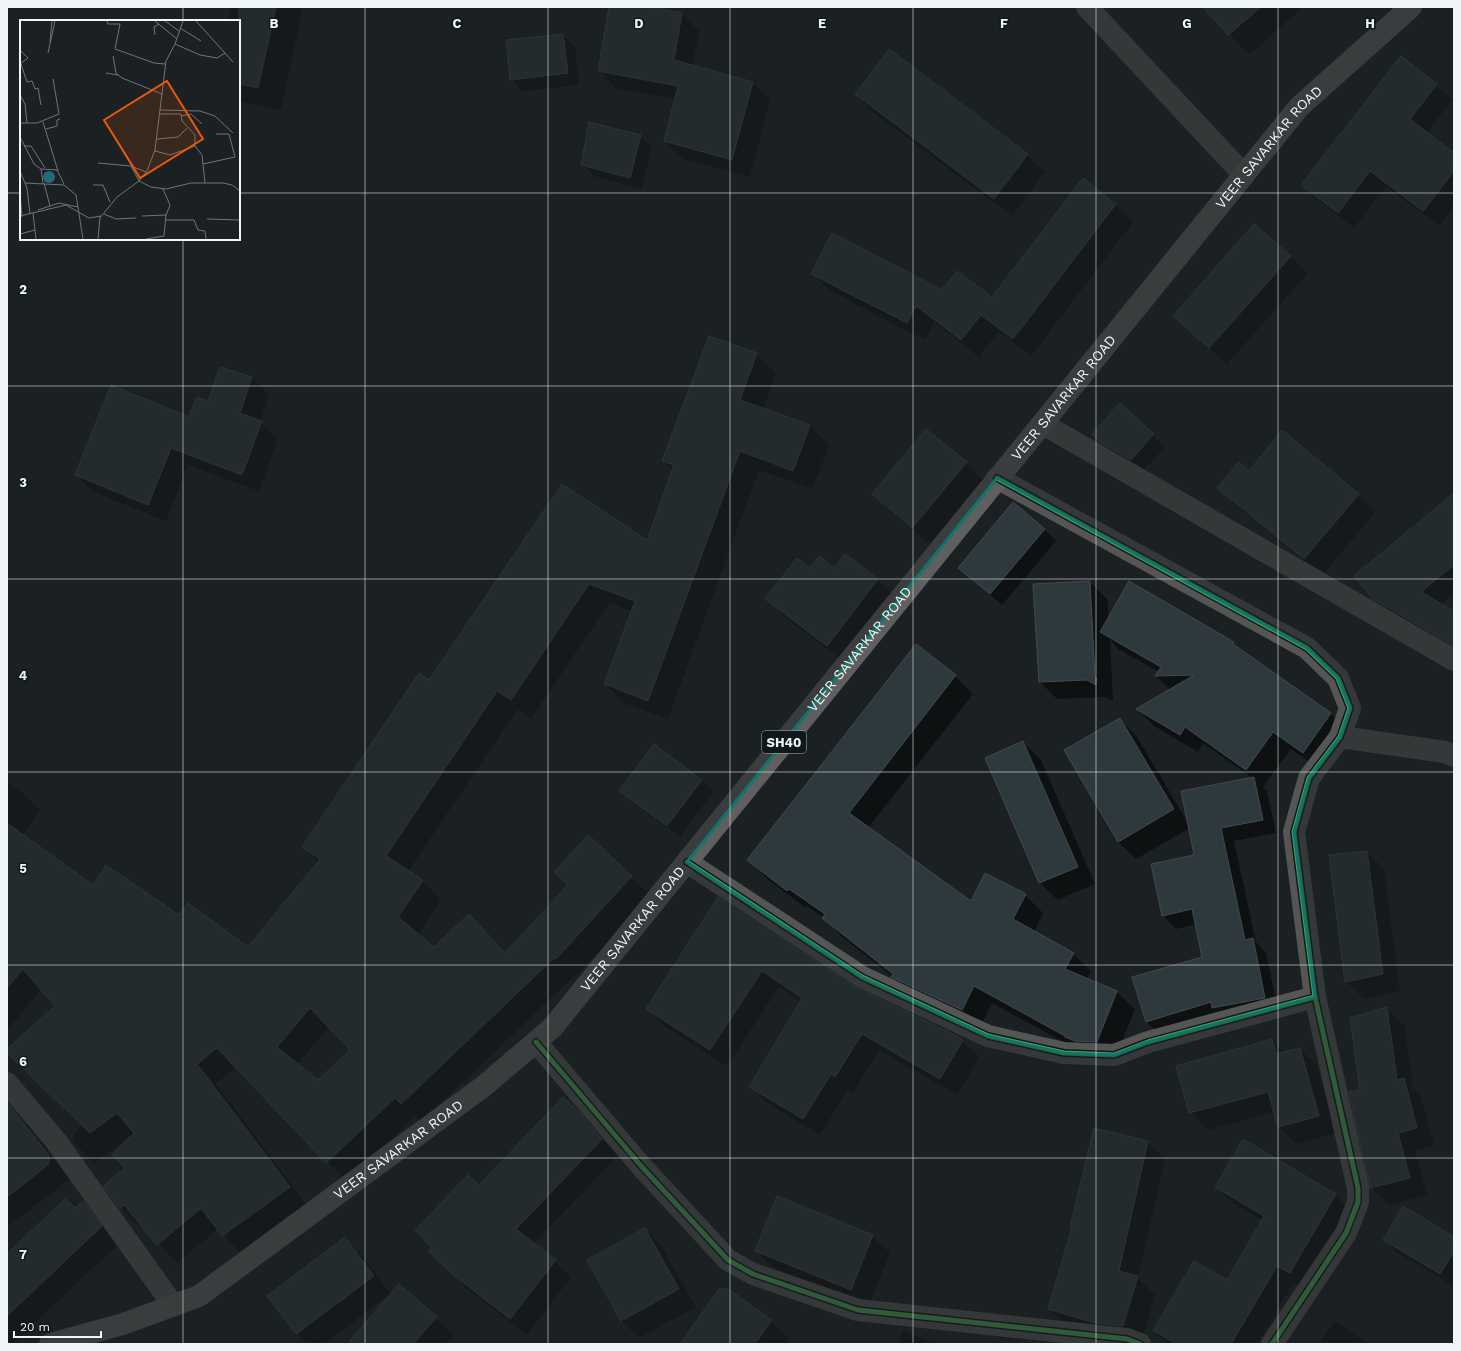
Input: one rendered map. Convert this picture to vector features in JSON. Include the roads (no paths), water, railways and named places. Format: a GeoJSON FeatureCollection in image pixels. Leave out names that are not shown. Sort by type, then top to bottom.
{"type":"FeatureCollection","features":[{"type":"Feature","properties":{"kind":"main road","name":"VEER SAVARKAR ROAD"},"geometry":{"type":"LineString","coordinates":[[50,1344],[123,1324],[199,1296],[484,1086],[552,1028],[1299,107],[1411,7]]}},
{"type":"Feature","properties":{"kind":"street"},"geometry":{"type":"LineString","coordinates":[[1087,7],[1244,174]]}},
{"type":"Feature","properties":{"kind":"street"},"geometry":{"type":"LineString","coordinates":[[1042,424],[1454,660]]}},
{"type":"Feature","properties":{"kind":"street"},"geometry":{"type":"LineString","coordinates":[[997,478],[1307,648],[1338,678],[1350,708],[1340,737],[1309,778],[1294,832],[1315,997],[1358,1188],[1358,1202],[1346,1233],[1272,1344]]}},
{"type":"Feature","properties":{"kind":"street"},"geometry":{"type":"LineString","coordinates":[[1340,737],[1445,752],[1454,756]]}},
{"type":"Feature","properties":{"kind":"street"},"geometry":{"type":"LineString","coordinates":[[687,862],[862,977],[988,1036],[1056,1051],[1114,1055],[1148,1042],[1315,997]]}},
{"type":"Feature","properties":{"kind":"street"},"geometry":{"type":"LineString","coordinates":[[536,1042],[642,1167],[728,1260],[753,1274],[858,1310],[1127,1339],[1140,1344]]}},
{"type":"Feature","properties":{"kind":"street"},"geometry":{"type":"LineString","coordinates":[[7,1083],[56,1140],[173,1305]]}}]}
